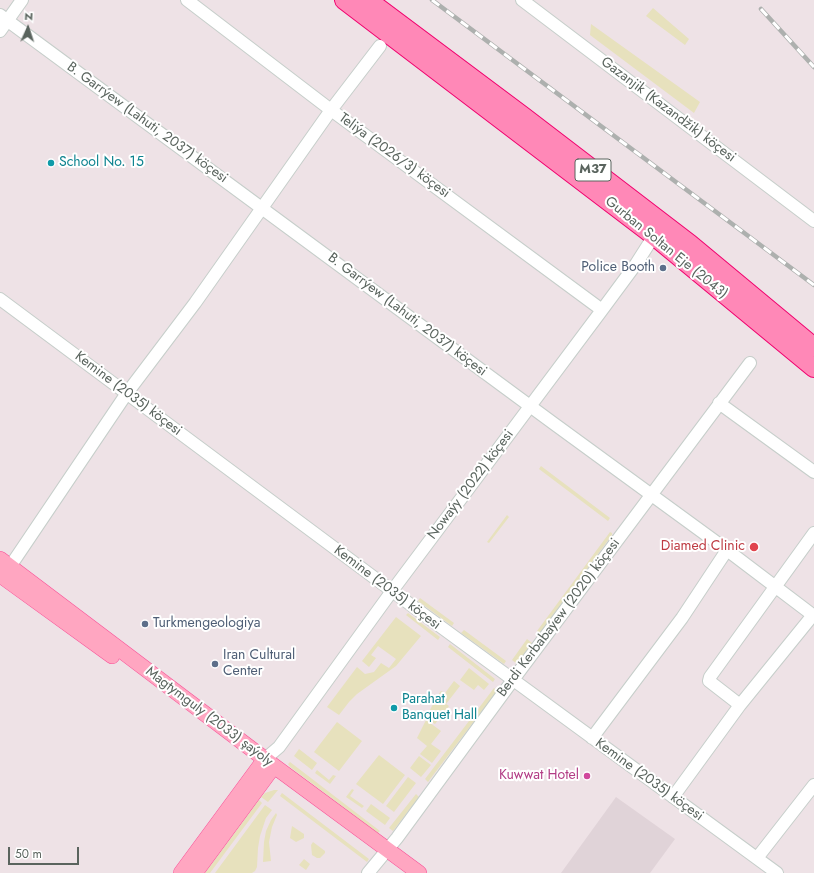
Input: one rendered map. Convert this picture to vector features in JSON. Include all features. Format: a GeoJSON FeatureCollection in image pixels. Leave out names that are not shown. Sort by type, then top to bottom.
{"type":"FeatureCollection","features":[{"type":"Feature","properties":{"kind":"highway","name":"Gurban Soltan Eje (2043)"},"geometry":{"type":"LineString","coordinates":[[344,0],[811,342]]}},
{"type":"Feature","properties":{"kind":"highway","name":"Gurban Soltan Eje (2043)"},"geometry":{"type":"LineString","coordinates":[[368,0],[658,230],[814,368]]}},
{"type":"Feature","properties":{"kind":"main road","name":"Magtymguly (2033) şaýoly"},"geometry":{"type":"LineString","coordinates":[[3,572],[82,633],[385,852],[419,873]]}},
{"type":"Feature","properties":{"kind":"main road","name":"Nowaýy (2022) köçesi"},"geometry":{"type":"LineString","coordinates":[[181,873],[266,766]]}},
{"type":"Feature","properties":{"kind":"main road","name":"Nowaýy (2022) köçesi"},"geometry":{"type":"LineString","coordinates":[[195,873],[266,766]]}},
{"type":"Feature","properties":{"kind":"main road","name":"Magtymguly (2033) şaýoly"},"geometry":{"type":"LineString","coordinates":[[385,852],[405,873]]}},
{"type":"Feature","properties":{"kind":"street"},"geometry":{"type":"LineString","coordinates":[[0,31],[4,18],[22,0]]}},
{"type":"Feature","properties":{"kind":"street","name":"Teliýa (2026/3) köçesi"},"geometry":{"type":"LineString","coordinates":[[187,0],[331,110],[602,310]]}},
{"type":"Feature","properties":{"kind":"street","name":"Gazanjik (Kazandžik) köçesi"},"geometry":{"type":"LineString","coordinates":[[522,0],[814,221]]}},
{"type":"Feature","properties":{"kind":"street","name":"B. Garrýew (Lahuti, 2037) köçesi"},"geometry":{"type":"LineString","coordinates":[[4,18],[727,550],[814,616]]}},
{"type":"Feature","properties":{"kind":"street"},"geometry":{"type":"LineString","coordinates":[[3,572],[127,394],[195,303],[331,110],[380,46]]}},
{"type":"Feature","properties":{"kind":"street","name":"Nowaýy (2022) köçesi"},"geometry":{"type":"LineString","coordinates":[[266,766],[392,591],[636,264],[658,230]]}},
{"type":"Feature","properties":{"kind":"street","name":"Kemine (2035) köçesi"},"geometry":{"type":"LineString","coordinates":[[0,299],[512,680],[777,873]]}},
{"type":"Feature","properties":{"kind":"street","name":"Berdi Kerbabaýew (2020) köçesi"},"geometry":{"type":"LineString","coordinates":[[368,873],[750,363]]}},
{"type":"Feature","properties":{"kind":"street"},"geometry":{"type":"LineString","coordinates":[[719,404],[814,472]]}},
{"type":"Feature","properties":{"kind":"street"},"geometry":{"type":"LineString","coordinates":[[740,705],[709,681],[710,677],[814,533]]}},
{"type":"Feature","properties":{"kind":"street"},"geometry":{"type":"LineString","coordinates":[[592,738],[682,618],[727,550]]}},
{"type":"Feature","properties":{"kind":"street"},"geometry":{"type":"LineString","coordinates":[[673,797],[740,705],[814,616]]}},
{"type":"Feature","properties":{"kind":"street"},"geometry":{"type":"LineString","coordinates":[[758,858],[814,785]]}},
{"type":"Feature","properties":{"kind":"shaded area"},"geometry":{"type":"Polygon","coordinates":[[[653,8],[689,39],[685,45],[646,16],[653,8]]]}},
{"type":"Feature","properties":{"kind":"shaded area"},"geometry":{"type":"Polygon","coordinates":[[[591,24],[700,102],[694,113],[590,35],[591,24]]]}},
{"type":"Feature","properties":{"kind":"shaded area"},"geometry":{"type":"Polygon","coordinates":[[[541,466],[610,518],[608,521],[539,469],[541,466]]]}},
{"type":"Feature","properties":{"kind":"shaded area"},"geometry":{"type":"Polygon","coordinates":[[[507,515],[509,517],[489,543],[487,542],[507,515]]]}},
{"type":"Feature","properties":{"kind":"shaded area"},"geometry":{"type":"Polygon","coordinates":[[[610,532],[612,535],[540,633],[537,633],[537,631],[610,532]]]}},
{"type":"Feature","properties":{"kind":"shaded area"},"geometry":{"type":"Polygon","coordinates":[[[420,598],[454,623],[452,626],[418,601],[420,598]]]}},
{"type":"Feature","properties":{"kind":"shaded area"},"geometry":{"type":"Polygon","coordinates":[[[408,613],[440,637],[438,640],[406,615],[408,613]]]}},
{"type":"Feature","properties":{"kind":"shaded area"},"geometry":{"type":"Polygon","coordinates":[[[396,617],[421,636],[396,666],[357,694],[339,715],[327,707],[357,667],[365,674],[374,672],[381,663],[389,668],[396,659],[378,646],[371,655],[376,658],[369,667],[362,661],[396,617]]]}},
{"type":"Feature","properties":{"kind":"shaded area"},"geometry":{"type":"Polygon","coordinates":[[[464,630],[506,661],[504,664],[461,633],[464,630]]]}},
{"type":"Feature","properties":{"kind":"shaded area"},"geometry":{"type":"Polygon","coordinates":[[[527,639],[532,643],[517,664],[512,660],[527,639]]]}},
{"type":"Feature","properties":{"kind":"shaded area"},"geometry":{"type":"Polygon","coordinates":[[[450,644],[495,679],[493,682],[448,647],[450,644]]]}},
{"type":"Feature","properties":{"kind":"shaded area"},"geometry":{"type":"Polygon","coordinates":[[[469,668],[489,684],[484,690],[478,685],[474,690],[460,680],[469,668]]]}},
{"type":"Feature","properties":{"kind":"shaded area"},"geometry":{"type":"Polygon","coordinates":[[[454,681],[460,686],[446,704],[449,706],[435,724],[426,718],[441,691],[445,693],[454,681]]]}},
{"type":"Feature","properties":{"kind":"shaded area"},"geometry":{"type":"Polygon","coordinates":[[[494,688],[497,691],[428,782],[425,779],[494,688]]]}},
{"type":"Feature","properties":{"kind":"shaded area"},"geometry":{"type":"Polygon","coordinates":[[[426,720],[441,731],[431,744],[441,751],[432,763],[420,754],[427,746],[417,738],[426,720]]]}},
{"type":"Feature","properties":{"kind":"shaded area"},"geometry":{"type":"Polygon","coordinates":[[[337,722],[362,741],[339,771],[314,752],[337,722]]]}},
{"type":"Feature","properties":{"kind":"shaded area"},"geometry":{"type":"Polygon","coordinates":[[[299,749],[317,763],[312,770],[294,756],[299,749]]]}},
{"type":"Feature","properties":{"kind":"shaded area"},"geometry":{"type":"Polygon","coordinates":[[[379,755],[405,775],[383,804],[356,784],[379,755]]]}},
{"type":"Feature","properties":{"kind":"shaded area"},"geometry":{"type":"Polygon","coordinates":[[[419,756],[431,765],[421,777],[410,768],[419,756]]]}},
{"type":"Feature","properties":{"kind":"shaded area"},"geometry":{"type":"Polygon","coordinates":[[[290,762],[380,831],[378,833],[290,767],[288,764],[290,762]]]}},
{"type":"Feature","properties":{"kind":"shaded area"},"geometry":{"type":"Polygon","coordinates":[[[317,770],[329,780],[333,775],[336,776],[330,784],[315,773],[317,770]]]}},
{"type":"Feature","properties":{"kind":"shaded area"},"geometry":{"type":"Polygon","coordinates":[[[408,777],[416,783],[394,812],[386,806],[408,777]]]}},
{"type":"Feature","properties":{"kind":"shaded area"},"geometry":{"type":"Polygon","coordinates":[[[352,789],[354,790],[350,796],[364,806],[362,808],[346,797],[352,789]]]}},
{"type":"Feature","properties":{"kind":"shaded area"},"geometry":{"type":"Polygon","coordinates":[[[278,790],[268,802],[261,797],[265,793],[278,790]]]}},
{"type":"Feature","properties":{"kind":"shaded area"},"geometry":{"type":"Polygon","coordinates":[[[282,793],[369,859],[367,862],[280,796],[282,793]]]}},
{"type":"Feature","properties":{"kind":"shaded area"},"geometry":{"type":"Polygon","coordinates":[[[416,794],[419,797],[393,831],[389,828],[416,794]]]}},
{"type":"Feature","properties":{"kind":"shaded area"},"geometry":{"type":"Polygon","coordinates":[[[616,797],[675,839],[650,873],[561,873],[616,797]]]}},
{"type":"Feature","properties":{"kind":"shaded area"},"geometry":{"type":"Polygon","coordinates":[[[259,800],[262,803],[210,873],[205,873],[259,800]]]}},
{"type":"Feature","properties":{"kind":"shaded area"},"geometry":{"type":"Polygon","coordinates":[[[371,804],[390,818],[385,825],[366,811],[371,804]]]}},
{"type":"Feature","properties":{"kind":"shaded area"},"geometry":{"type":"Polygon","coordinates":[[[265,805],[272,810],[266,818],[260,836],[257,867],[255,871],[252,873],[215,873],[265,805]]]}},
{"type":"Feature","properties":{"kind":"shaded area"},"geometry":{"type":"Polygon","coordinates":[[[276,813],[277,815],[272,827],[269,842],[271,861],[263,862],[266,831],[276,813]]]}},
{"type":"Feature","properties":{"kind":"shaded area"},"geometry":{"type":"Polygon","coordinates":[[[292,826],[304,834],[304,838],[296,842],[290,838],[292,826]]]}},
{"type":"Feature","properties":{"kind":"shaded area"},"geometry":{"type":"Polygon","coordinates":[[[313,842],[325,851],[320,858],[312,855],[311,845],[313,842]]]}},
{"type":"Feature","properties":{"kind":"shaded area"},"geometry":{"type":"Polygon","coordinates":[[[304,859],[310,864],[306,870],[299,865],[304,859]]]}},
{"type":"Feature","properties":{"kind":"railway"},"geometry":{"type":"LineString","coordinates":[[432,0],[814,285]]}},
{"type":"Feature","properties":{"kind":"railway"},"geometry":{"type":"LineString","coordinates":[[761,9],[814,67]]}},
{"type":"Feature","properties":{"kind":"place","name":"School No. 15"},"geometry":{"type":"Point","coordinates":[51,163]}},
{"type":"Feature","properties":{"kind":"place","name":"Police Booth"},"geometry":{"type":"Point","coordinates":[663,268]}},
{"type":"Feature","properties":{"kind":"place","name":"Diamed Clinic"},"geometry":{"type":"Point","coordinates":[754,547]}},
{"type":"Feature","properties":{"kind":"place","name":"Turkmengeologiya"},"geometry":{"type":"Point","coordinates":[145,624]}},
{"type":"Feature","properties":{"kind":"place","name":"Iran Cultural Center"},"geometry":{"type":"Point","coordinates":[215,664]}},
{"type":"Feature","properties":{"kind":"place","name":"Parahat Banquet Hall"},"geometry":{"type":"Point","coordinates":[394,708]}},
{"type":"Feature","properties":{"kind":"place","name":"Kuwwat Hotel"},"geometry":{"type":"Point","coordinates":[587,776]}}]}
